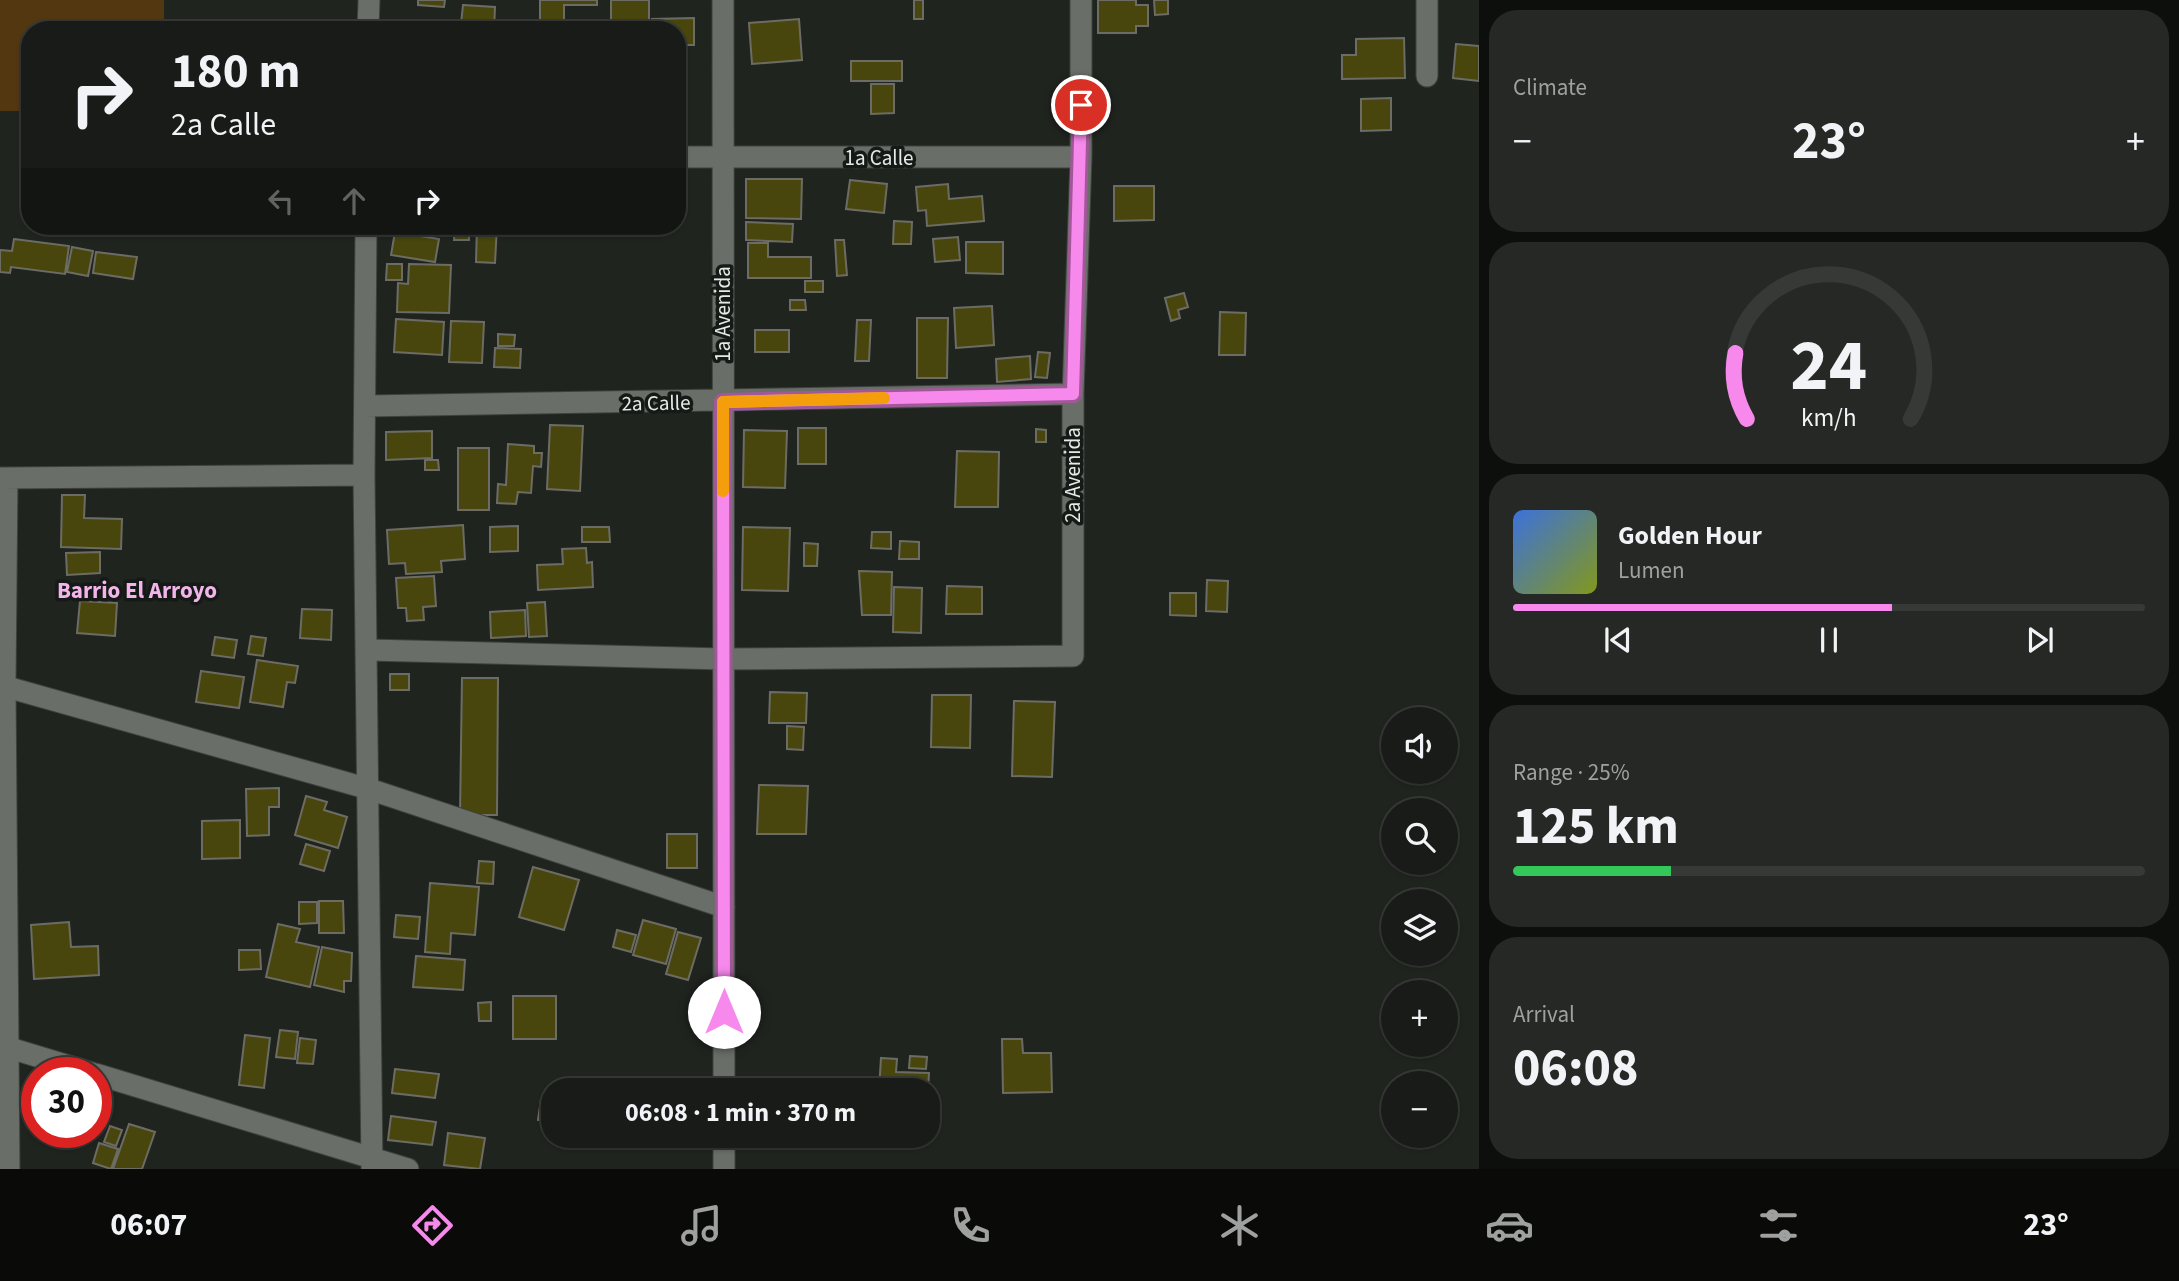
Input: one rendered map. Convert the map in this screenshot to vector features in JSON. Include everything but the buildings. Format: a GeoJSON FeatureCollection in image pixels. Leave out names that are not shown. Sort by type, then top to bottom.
{"type":"FeatureCollection","features":[{"type":"Feature","properties":{"kind":"street"},"geometry":{"type":"LineString","coordinates":[[368,21],[369,0]]}},
{"type":"Feature","properties":{"kind":"street","name":"1a Avenida"},"geometry":{"type":"LineString","coordinates":[[723,0],[724,1078]]}},
{"type":"Feature","properties":{"kind":"street","name":"2a Avenida"},"geometry":{"type":"LineString","coordinates":[[723,659],[1073,656],[1073,394],[1081,157],[1081,0]]}},
{"type":"Feature","properties":{"kind":"street"},"geometry":{"type":"LineString","coordinates":[[1427,0],[1427,76]]}},
{"type":"Feature","properties":{"kind":"street","name":"1a Calle"},"geometry":{"type":"LineString","coordinates":[[686,157],[1081,157]]}},
{"type":"Feature","properties":{"kind":"street"},"geometry":{"type":"LineString","coordinates":[[366,235],[365,475],[372,1164]]}},
{"type":"Feature","properties":{"kind":"street","name":"2a Calle"},"geometry":{"type":"LineString","coordinates":[[366,406],[1073,394]]}},
{"type":"Feature","properties":{"kind":"street"},"geometry":{"type":"LineString","coordinates":[[9,1169],[5,1046],[2,686],[4,479],[365,475]]}},
{"type":"Feature","properties":{"kind":"street"},"geometry":{"type":"LineString","coordinates":[[368,650],[723,659]]}},
{"type":"Feature","properties":{"kind":"street"},"geometry":{"type":"LineString","coordinates":[[2,686],[369,789],[724,906]]}},
{"type":"Feature","properties":{"kind":"street"},"geometry":{"type":"LineString","coordinates":[[5,1046],[41,1057]]}},
{"type":"Feature","properties":{"kind":"street"},"geometry":{"type":"LineString","coordinates":[[112,1079],[372,1164],[408,1169]]}},
{"type":"Feature","properties":{"kind":"street"},"geometry":{"type":"LineString","coordinates":[[724,1148],[724,1169]]}},
{"type":"Feature","properties":{"kind":"shaded area"},"geometry":{"type":"Polygon","coordinates":[[[0,0],[164,0],[164,21],[21,21],[21,111],[0,111],[0,0]]]}},
{"type":"Feature","properties":{"kind":"slow traffic"},"geometry":{"type":"LineString","coordinates":[[723,491],[723,402],[884,398]]}},
{"type":"Feature","properties":{"kind":"district","name":"Barrio El Arroyo"},"geometry":{"type":"Point","coordinates":[137,590]}},
{"type":"Feature","properties":{"kind":"route"},"geometry":{"type":"LineString","coordinates":[[724,1012],[723,402],[1073,394],[1081,105]]}}]}
